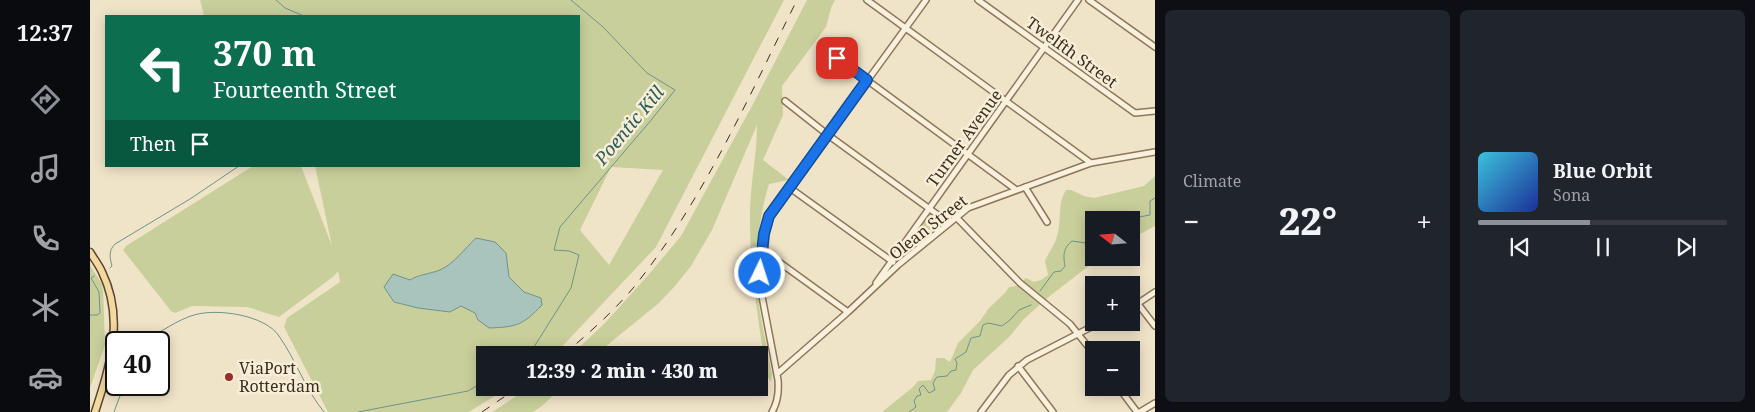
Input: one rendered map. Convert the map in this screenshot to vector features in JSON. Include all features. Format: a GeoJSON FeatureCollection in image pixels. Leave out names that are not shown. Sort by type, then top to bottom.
{"type":"FeatureCollection","features":[{"type":"Feature","properties":{"kind":"main road"},"geometry":{"type":"LineString","coordinates":[[90,252],[102,272],[109,291],[113,309],[114,330],[108,373],[95,412]]}},
{"type":"Feature","properties":{"kind":"street"},"geometry":{"type":"LineString","coordinates":[[867,0],[1091,163]]}},
{"type":"Feature","properties":{"kind":"street"},"geometry":{"type":"LineString","coordinates":[[772,412],[776,405],[779,391],[778,374],[760,286],[761,249],[769,216],[926,0]]}},
{"type":"Feature","properties":{"kind":"street","name":"Twelfth Street"},"geometry":{"type":"LineString","coordinates":[[978,0],[1135,113],[1155,111]]}},
{"type":"Feature","properties":{"kind":"street","name":"Turner Avenue"},"geometry":{"type":"LineString","coordinates":[[871,292],[891,260],[1078,0]]}},
{"type":"Feature","properties":{"kind":"street"},"geometry":{"type":"LineString","coordinates":[[1089,0],[1155,47]]}},
{"type":"Feature","properties":{"kind":"street"},"geometry":{"type":"LineString","coordinates":[[822,47],[1015,189]]}},
{"type":"Feature","properties":{"kind":"street"},"geometry":{"type":"LineString","coordinates":[[785,101],[828,135],[949,222]]}},
{"type":"Feature","properties":{"kind":"street","name":"Olean Street"},"geometry":{"type":"LineString","coordinates":[[778,374],[871,292],[898,265],[968,208],[1015,189],[1091,163],[1155,152]]}},
{"type":"Feature","properties":{"kind":"street"},"geometry":{"type":"LineString","coordinates":[[1025,187],[1047,222]]}},
{"type":"Feature","properties":{"kind":"street"},"geometry":{"type":"LineString","coordinates":[[790,188],[898,265]]}},
{"type":"Feature","properties":{"kind":"street"},"geometry":{"type":"LineString","coordinates":[[956,217],[1031,293],[1070,324],[1085,343]]}},
{"type":"Feature","properties":{"kind":"street"},"geometry":{"type":"LineString","coordinates":[[761,249],[848,312]]}},
{"type":"Feature","properties":{"kind":"street"},"geometry":{"type":"LineString","coordinates":[[1140,303],[1155,292]]}},
{"type":"Feature","properties":{"kind":"street"},"geometry":{"type":"LineString","coordinates":[[1140,307],[1155,326]]}},
{"type":"Feature","properties":{"kind":"street"},"geometry":{"type":"LineString","coordinates":[[981,412],[1018,366],[1085,330]]}},
{"type":"Feature","properties":{"kind":"street"},"geometry":{"type":"LineString","coordinates":[[1018,366],[1053,412]]}},
{"type":"Feature","properties":{"kind":"street"},"geometry":{"type":"LineString","coordinates":[[1126,396],[1139,412],[1155,403]]}},
{"type":"Feature","properties":{"kind":"green space"},"geometry":{"type":"Polygon","coordinates":[[[200,0],[784,0],[656,247],[562,346],[476,346],[476,396],[494,396],[469,412],[328,412],[284,327],[287,318],[340,282],[338,271],[279,317],[247,307],[192,306],[175,313],[171,311],[123,250],[126,246],[251,167],[301,167],[332,246],[315,167],[580,167],[580,15],[204,15],[200,0]],[[611,167],[580,230],[609,265],[663,170],[611,167]]]}},
{"type":"Feature","properties":{"kind":"green space"},"geometry":{"type":"Polygon","coordinates":[[[807,0],[835,0],[826,27],[782,86],[783,115],[763,160],[789,180],[769,184],[760,222],[757,248],[758,298],[766,346],[762,346],[760,334],[750,230],[757,125],[712,230],[691,266],[659,303],[606,346],[581,346],[605,323],[681,236],[807,0]]]}},
{"type":"Feature","properties":{"kind":"green space"},"geometry":{"type":"Polygon","coordinates":[[[1155,176],[1155,226],[1140,234],[1140,211],[1085,211],[1085,266],[1090,266],[1046,299],[973,370],[961,393],[947,412],[882,412],[918,381],[931,380],[935,371],[936,358],[944,358],[950,362],[958,343],[1009,287],[1017,286],[1026,278],[1034,282],[1048,275],[1045,261],[1056,239],[1063,195],[1066,190],[1094,198],[1144,186],[1155,176]]]}},
{"type":"Feature","properties":{"kind":"green space"},"geometry":{"type":"Polygon","coordinates":[[[930,213],[943,223],[900,262],[895,260],[930,213]]]}},
{"type":"Feature","properties":{"kind":"green space"},"geometry":{"type":"Polygon","coordinates":[[[90,265],[103,286],[105,345],[90,388],[90,265]]]}},
{"type":"Feature","properties":{"kind":"green space"},"geometry":{"type":"Polygon","coordinates":[[[768,354],[772,374],[771,382],[768,378],[768,354]]]}},
{"type":"Feature","properties":{"kind":"green space"},"geometry":{"type":"Polygon","coordinates":[[[517,396],[553,396],[533,412],[492,412],[517,396]]]}},
{"type":"Feature","properties":{"kind":"water"},"geometry":{"type":"Polygon","coordinates":[[[476,238],[495,242],[506,253],[509,277],[524,292],[541,298],[542,305],[530,317],[519,324],[489,328],[478,320],[475,313],[461,306],[450,312],[418,308],[394,302],[384,287],[393,274],[410,280],[440,270],[455,260],[476,238]]]}},
{"type":"Feature","properties":{"kind":"waterway"},"geometry":{"type":"LineString","coordinates":[[276,0],[285,8],[302,15]]}},
{"type":"Feature","properties":{"kind":"waterway","name":"Poentic Kill"},"geometry":{"type":"LineString","coordinates":[[535,346],[571,288],[579,255],[569,251],[554,250],[560,227],[675,90],[647,73],[603,27],[571,0]]}},
{"type":"Feature","properties":{"kind":"waterway"},"geometry":{"type":"LineString","coordinates":[[110,268],[112,266],[110,252],[115,244],[190,199],[238,167]]}},
{"type":"Feature","properties":{"kind":"waterway"},"geometry":{"type":"LineString","coordinates":[[1140,217],[1150,215],[1150,201],[1155,198]]}},
{"type":"Feature","properties":{"kind":"waterway"},"geometry":{"type":"LineString","coordinates":[[1040,291],[1054,272],[1061,271],[1065,266],[1064,252],[1067,246],[1072,241],[1085,243]]}},
{"type":"Feature","properties":{"kind":"waterway"},"geometry":{"type":"LineString","coordinates":[[90,315],[100,313],[99,292],[91,278],[94,276]]}},
{"type":"Feature","properties":{"kind":"waterway"},"geometry":{"type":"LineString","coordinates":[[909,412],[916,407],[914,401],[917,396],[921,395],[919,389],[923,385],[929,393],[935,390],[933,383],[937,377],[947,376],[951,371],[956,370],[957,363],[955,359],[966,352],[971,338],[980,336],[983,325],[988,323],[1002,326],[1019,310],[1031,305]]}},
{"type":"Feature","properties":{"kind":"waterway","name":"Poentic Kill"},"geometry":{"type":"LineString","coordinates":[[161,331],[188,317],[215,312],[240,315],[263,323],[279,336],[311,394],[324,412]]}},
{"type":"Feature","properties":{"kind":"waterway","name":"Poentic Kill"},"geometry":{"type":"LineString","coordinates":[[358,412],[468,391],[476,386]]}},
{"type":"Feature","properties":{"kind":"waterway","name":"Poentic Kill"},"geometry":{"type":"LineString","coordinates":[[114,412],[120,396]]}},
{"type":"Feature","properties":{"kind":"railway"},"geometry":{"type":"LineString","coordinates":[[573,346],[634,287],[682,220],[723,148],[797,0]]}},
{"type":"Feature","properties":{"kind":"railway"},"geometry":{"type":"LineString","coordinates":[[482,412],[505,396]]}},
{"type":"Feature","properties":{"kind":"place","name":"ViaPort Rotterdam"},"geometry":{"type":"Point","coordinates":[229,377]}},
{"type":"Feature","properties":{"kind":"route"},"geometry":{"type":"LineString","coordinates":[[760,273],[761,249],[769,216],[867,80],[837,58]]}}]}
